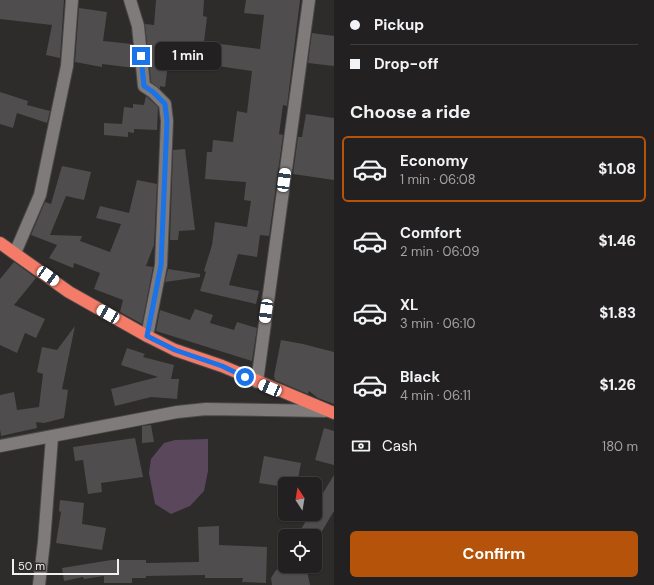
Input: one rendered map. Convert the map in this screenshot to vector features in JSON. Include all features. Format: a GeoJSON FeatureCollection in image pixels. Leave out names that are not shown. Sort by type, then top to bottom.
{"type":"FeatureCollection","features":[{"type":"Feature","properties":{"kind":"highway"},"geometry":{"type":"LineString","coordinates":[[0,243],[69,292],[147,336],[175,350],[222,366],[330,412]]}},
{"type":"Feature","properties":{"kind":"street"},"geometry":{"type":"LineString","coordinates":[[15,253],[40,195],[67,66],[72,0]]}},
{"type":"Feature","properties":{"kind":"street"},"geometry":{"type":"LineString","coordinates":[[130,0],[138,26],[144,86],[153,92],[165,104],[167,121],[161,265],[147,336]]}},
{"type":"Feature","properties":{"kind":"street"},"geometry":{"type":"LineString","coordinates":[[257,382],[309,0]]}},
{"type":"Feature","properties":{"kind":"street"},"geometry":{"type":"LineString","coordinates":[[0,446],[177,412],[206,410],[330,412]]}},
{"type":"Feature","properties":{"kind":"street"},"geometry":{"type":"LineString","coordinates":[[39,585],[44,542],[52,437]]}},
{"type":"Feature","properties":{"kind":"shaded area"},"geometry":{"type":"Polygon","coordinates":[[[208,439],[208,471],[204,491],[190,506],[171,514],[155,504],[149,473],[151,459],[164,443],[175,440],[208,439]]]}},
{"type":"Feature","properties":{"kind":"building"},"geometry":{"type":"Polygon","coordinates":[[[0,0],[64,0],[60,58],[46,55],[52,25],[0,19],[0,0]]]}},
{"type":"Feature","properties":{"kind":"building"},"geometry":{"type":"Polygon","coordinates":[[[156,0],[204,0],[203,16],[207,17],[204,42],[260,49],[264,15],[244,13],[246,0],[300,0],[287,106],[283,105],[279,134],[283,135],[269,236],[260,235],[257,257],[238,254],[229,285],[259,291],[256,304],[200,291],[212,245],[215,222],[247,227],[251,201],[244,200],[246,182],[205,179],[207,152],[212,152],[213,140],[233,142],[237,111],[247,113],[252,71],[204,64],[203,69],[168,64],[165,87],[160,86],[160,89],[151,82],[145,24],[154,25],[156,0]]]}},
{"type":"Feature","properties":{"kind":"building"},"geometry":{"type":"Polygon","coordinates":[[[79,8],[107,12],[103,41],[132,44],[135,68],[102,64],[102,67],[75,62],[79,8]]]}},
{"type":"Feature","properties":{"kind":"building"},"geometry":{"type":"Polygon","coordinates":[[[312,33],[334,36],[334,66],[308,63],[312,33]]]}},
{"type":"Feature","properties":{"kind":"building"},"geometry":{"type":"Polygon","coordinates":[[[0,92],[28,101],[27,105],[50,111],[47,123],[17,113],[13,128],[0,124],[0,92]]]}},
{"type":"Feature","properties":{"kind":"building"},"geometry":{"type":"Polygon","coordinates":[[[146,96],[158,107],[157,130],[134,129],[134,133],[128,132],[128,137],[104,135],[104,123],[122,124],[124,107],[133,108],[133,104],[144,105],[146,96]]]}},
{"type":"Feature","properties":{"kind":"building"},"geometry":{"type":"Polygon","coordinates":[[[306,114],[334,118],[334,180],[293,174],[298,137],[302,137],[306,114]]]}},
{"type":"Feature","properties":{"kind":"building"},"geometry":{"type":"Polygon","coordinates":[[[185,149],[195,230],[179,231],[178,240],[170,240],[173,150],[185,149]]]}},
{"type":"Feature","properties":{"kind":"building"},"geometry":{"type":"Polygon","coordinates":[[[62,166],[91,172],[84,200],[66,196],[50,235],[82,236],[80,241],[110,252],[121,224],[96,218],[100,206],[129,213],[137,180],[157,184],[154,245],[146,266],[153,267],[142,324],[120,312],[123,300],[94,289],[100,273],[74,263],[73,268],[49,258],[57,245],[31,235],[45,202],[51,204],[62,166]]]}},
{"type":"Feature","properties":{"kind":"building"},"geometry":{"type":"Polygon","coordinates":[[[14,262],[36,278],[14,305],[45,319],[36,338],[25,333],[17,353],[0,345],[0,279],[14,262]]]}},
{"type":"Feature","properties":{"kind":"building"},"geometry":{"type":"Polygon","coordinates":[[[168,269],[200,274],[200,277],[165,282],[168,269]]]}},
{"type":"Feature","properties":{"kind":"building"},"geometry":{"type":"Polygon","coordinates":[[[195,309],[213,315],[210,323],[234,330],[237,322],[257,328],[252,361],[156,331],[160,310],[190,320],[195,309]]]}},
{"type":"Feature","properties":{"kind":"building"},"geometry":{"type":"Polygon","coordinates":[[[75,326],[62,389],[68,390],[64,418],[44,423],[36,422],[37,428],[1,436],[0,395],[14,392],[17,410],[39,407],[43,374],[37,372],[42,347],[57,350],[75,326]]]}},
{"type":"Feature","properties":{"kind":"building"},"geometry":{"type":"Polygon","coordinates":[[[281,340],[334,352],[334,404],[318,398],[309,391],[308,394],[275,380],[274,376],[281,340]]]}},
{"type":"Feature","properties":{"kind":"building"},"geometry":{"type":"Polygon","coordinates":[[[127,348],[145,354],[143,357],[174,365],[171,379],[179,379],[177,399],[151,397],[115,406],[111,389],[158,377],[121,365],[127,348]]]}},
{"type":"Feature","properties":{"kind":"building"},"geometry":{"type":"Polygon","coordinates":[[[151,425],[154,442],[142,443],[142,426],[151,425]]]}},
{"type":"Feature","properties":{"kind":"building"},"geometry":{"type":"Polygon","coordinates":[[[324,428],[334,431],[334,465],[315,460],[324,428]]]}},
{"type":"Feature","properties":{"kind":"building"},"geometry":{"type":"Polygon","coordinates":[[[135,438],[143,477],[101,483],[102,492],[88,494],[83,460],[75,461],[73,447],[135,438]]]}},
{"type":"Feature","properties":{"kind":"building"},"geometry":{"type":"Polygon","coordinates":[[[264,456],[301,463],[298,477],[278,477],[278,486],[259,483],[264,456]]]}},
{"type":"Feature","properties":{"kind":"building"},"geometry":{"type":"Polygon","coordinates":[[[334,475],[334,511],[322,531],[322,529],[301,529],[306,521],[322,521],[322,495],[334,475]]]}},
{"type":"Feature","properties":{"kind":"building"},"geometry":{"type":"Polygon","coordinates":[[[60,500],[84,503],[82,524],[106,528],[102,550],[56,543],[61,512],[59,511],[60,500]]]}},
{"type":"Feature","properties":{"kind":"building"},"geometry":{"type":"Polygon","coordinates":[[[219,526],[219,545],[267,547],[266,583],[242,582],[243,578],[205,578],[205,575],[146,576],[146,578],[132,578],[132,583],[104,583],[104,576],[84,579],[83,577],[64,581],[62,568],[111,560],[146,560],[146,563],[199,562],[198,527],[219,526]]]}},
{"type":"Feature","properties":{"kind":"building"},"geometry":{"type":"Polygon","coordinates":[[[276,570],[278,570],[278,573],[307,573],[310,585],[272,585],[271,578],[276,570]]]}},
{"type":"Feature","properties":{"kind":"route"},"geometry":{"type":"LineString","coordinates":[[141,56],[144,86],[153,92],[165,104],[167,121],[161,265],[147,336],[175,350],[222,366],[245,377]]}}]}
